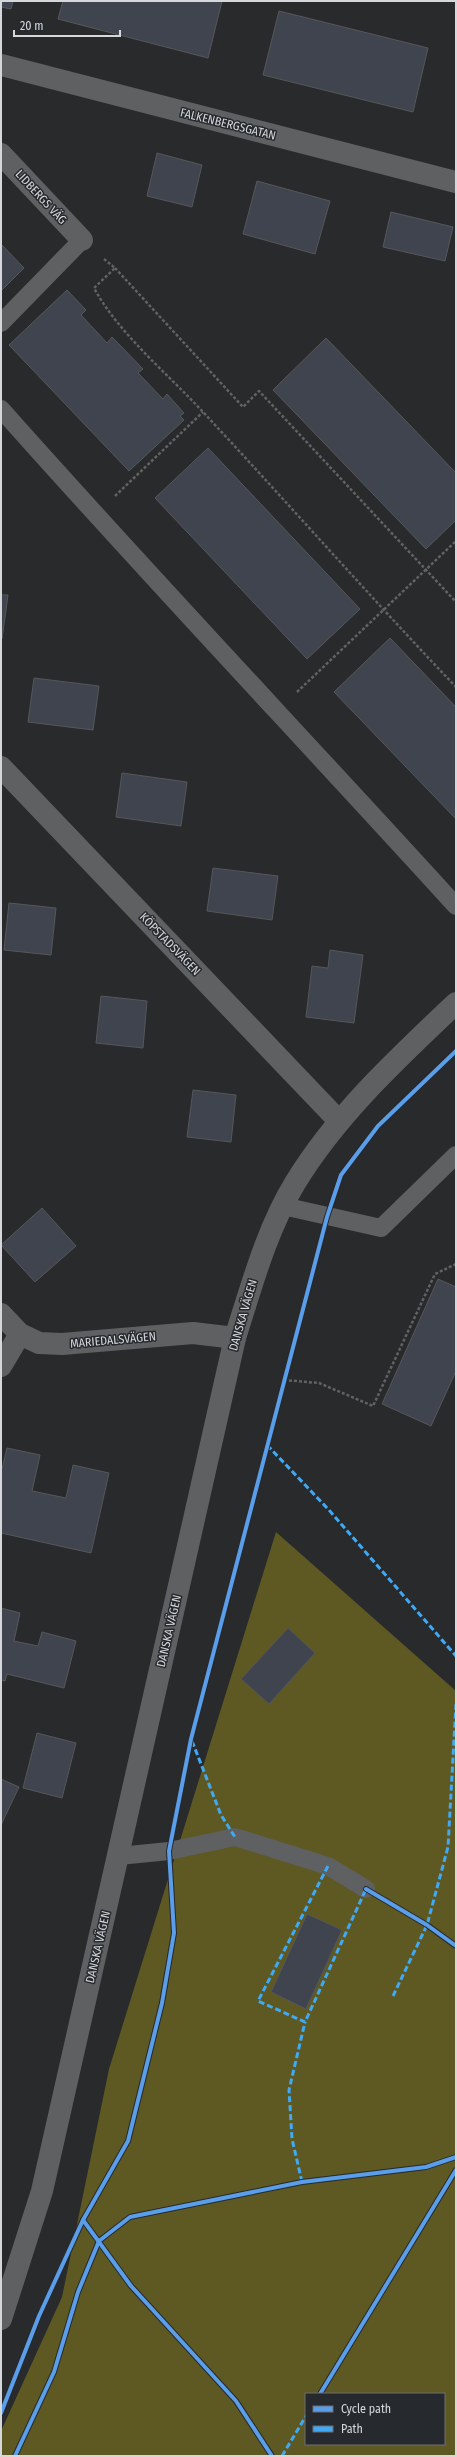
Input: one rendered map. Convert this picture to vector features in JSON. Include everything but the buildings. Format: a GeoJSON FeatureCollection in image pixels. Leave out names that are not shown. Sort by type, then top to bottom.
{"type":"FeatureCollection","features":[{"type":"Feature","properties":{"kind":"street","name":"FALKENBERGSGATAN"},"geometry":{"type":"LineString","coordinates":[[1,66],[456,182]]}},
{"type":"Feature","properties":{"kind":"street","name":"LIDBERGS VÄG"},"geometry":{"type":"LineString","coordinates":[[1,154],[82,240]]}},
{"type":"Feature","properties":{"kind":"street","name":"KÖPSTADSVÄGEN"},"geometry":{"type":"LineString","coordinates":[[1,767],[339,1121]]}},
{"type":"Feature","properties":{"kind":"street","name":"DANSKA VÄGEN"},"geometry":{"type":"LineString","coordinates":[[2,2315],[42,2191],[235,1338],[262,1251],[295,1183],[339,1121],[456,1002]]}},
{"type":"Feature","properties":{"kind":"street","name":"MARIEDALSVÄGEN"},"geometry":{"type":"LineString","coordinates":[[1,1314],[20,1334],[39,1343],[62,1344],[192,1333],[235,1338]]}},
{"type":"Feature","properties":{"kind":"street"},"geometry":{"type":"LineString","coordinates":[[1,1366],[20,1334]]}},
{"type":"Feature","properties":{"kind":"lane"},"geometry":{"type":"LineString","coordinates":[[1,323],[82,240]]}},
{"type":"Feature","properties":{"kind":"lane"},"geometry":{"type":"LineString","coordinates":[[1,409],[96,515],[278,710],[456,906]]}},
{"type":"Feature","properties":{"kind":"lane"},"geometry":{"type":"LineString","coordinates":[[283,1206],[381,1228],[456,1155]]}},
{"type":"Feature","properties":{"kind":"lane"},"geometry":{"type":"LineString","coordinates":[[118,1856],[168,1851],[235,1837],[328,1866],[366,1889]]}},
{"type":"Feature","properties":{"kind":"path"},"geometry":{"type":"LineString","coordinates":[[82,240],[115,268],[243,407],[259,391],[456,602]]}},
{"type":"Feature","properties":{"kind":"path"},"geometry":{"type":"LineString","coordinates":[[115,268],[94,288],[106,310],[203,412],[382,610],[456,687]]}},
{"type":"Feature","properties":{"kind":"path"},"geometry":{"type":"LineString","coordinates":[[96,515],[203,412]]}},
{"type":"Feature","properties":{"kind":"path"},"geometry":{"type":"LineString","coordinates":[[278,710],[456,541]]}},
{"type":"Feature","properties":{"kind":"path"},"geometry":{"type":"LineString","coordinates":[[284,1380],[319,1384],[373,1406],[435,1274],[456,1264]]}},
{"type":"Feature","properties":{"kind":"shaded area"},"geometry":{"type":"Polygon","coordinates":[[[276,1532],[456,1691],[456,2456],[1,2456],[1,2431],[62,2297],[109,2069],[276,1532]]]}},
{"type":"Feature","properties":{"kind":"marked path"},"geometry":{"type":"LineString","coordinates":[[267,1445],[329,1510],[456,1656]]}},
{"type":"Feature","properties":{"kind":"marked path"},"geometry":{"type":"LineString","coordinates":[[393,1996],[427,1925],[448,1847],[456,1704]]}},
{"type":"Feature","properties":{"kind":"marked path"},"geometry":{"type":"LineString","coordinates":[[192,1741],[221,1815],[235,1837]]}},
{"type":"Feature","properties":{"kind":"marked path"},"geometry":{"type":"LineString","coordinates":[[328,1866],[258,2001],[305,2022],[366,1889],[368,1890]]}},
{"type":"Feature","properties":{"kind":"marked path"},"geometry":{"type":"LineString","coordinates":[[302,2182],[292,2139],[289,2090],[305,2022]]}},
{"type":"Feature","properties":{"kind":"marked path"},"geometry":{"type":"LineString","coordinates":[[282,2456],[305,2418]]}},
{"type":"Feature","properties":{"kind":"cycle path"},"geometry":{"type":"LineString","coordinates":[[1,2413],[39,2316],[83,2220],[128,2141],[162,2003],[174,1933],[169,1851],[191,1739],[327,1217],[341,1175],[378,1126],[456,1051]]}},
{"type":"Feature","properties":{"kind":"cycle path"},"geometry":{"type":"LineString","coordinates":[[366,1889],[427,1925],[456,1946]]}},
{"type":"Feature","properties":{"kind":"cycle path"},"geometry":{"type":"LineString","coordinates":[[15,2456],[54,2372],[78,2292],[99,2241],[130,2217],[302,2182],[426,2167],[456,2157]]}},
{"type":"Feature","properties":{"kind":"cycle path"},"geometry":{"type":"LineString","coordinates":[[321,2393],[456,2170]]}},
{"type":"Feature","properties":{"kind":"cycle path"},"geometry":{"type":"LineString","coordinates":[[83,2220],[131,2286],[236,2401],[272,2456]]}}]}
